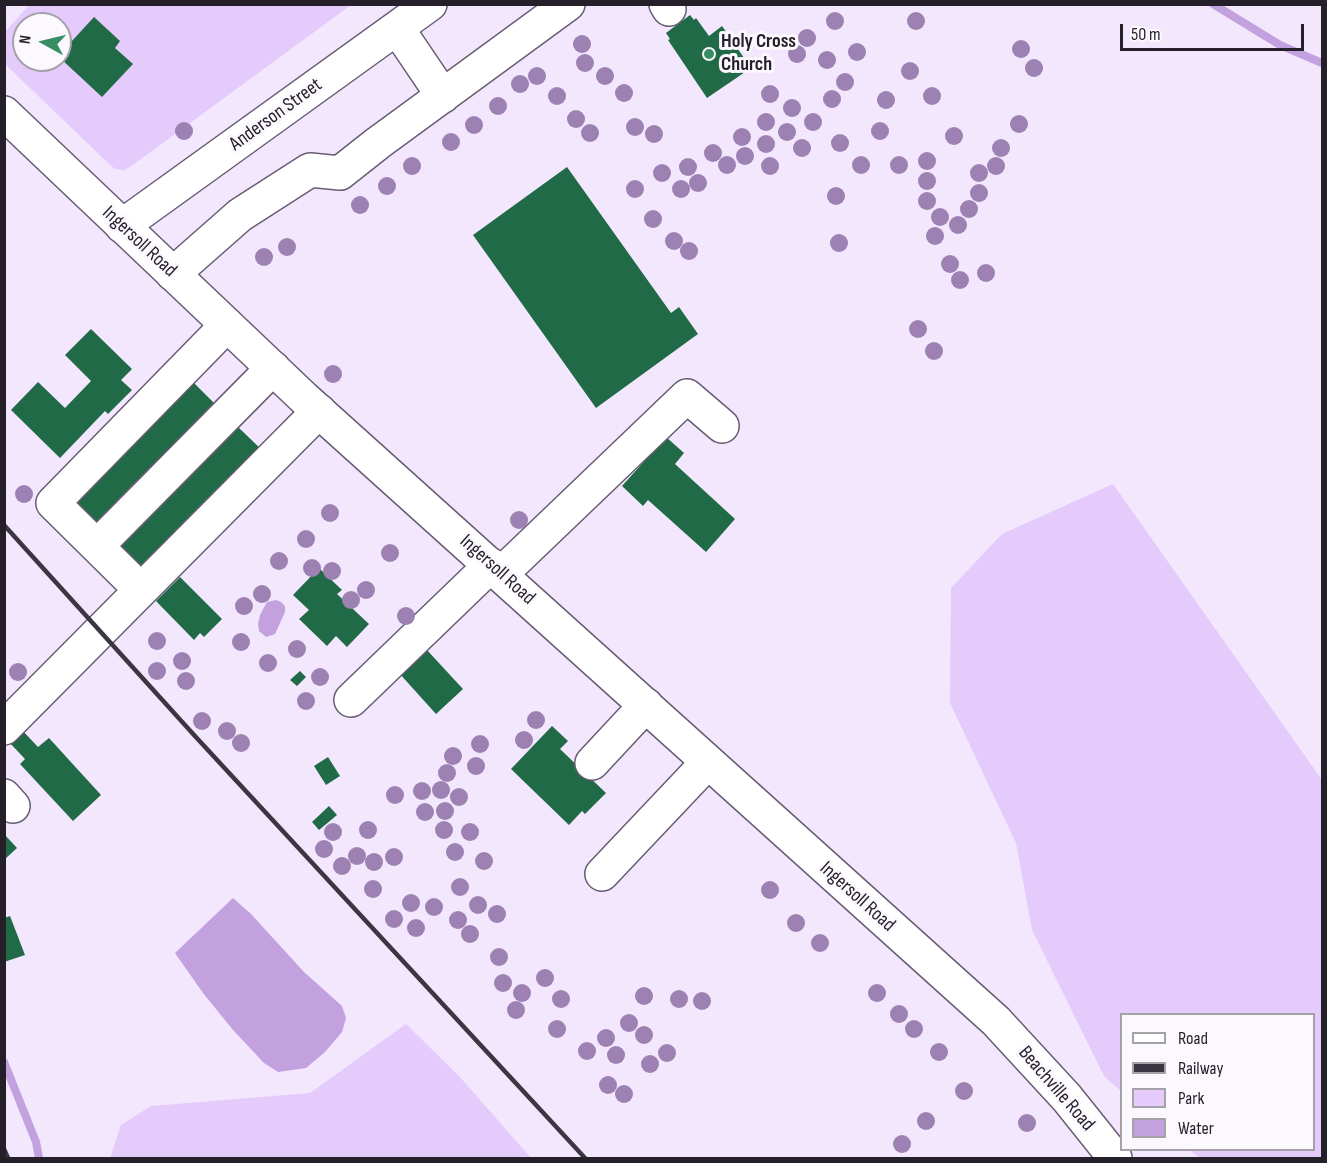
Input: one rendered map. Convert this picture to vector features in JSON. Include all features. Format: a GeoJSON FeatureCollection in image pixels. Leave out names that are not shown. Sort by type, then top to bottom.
{"type":"FeatureCollection","features":[{"type":"Feature","properties":{"kind":"main road","name":"Anderson Street"},"geometry":{"type":"LineString","coordinates":[[122,226],[430,4]]}},
{"type":"Feature","properties":{"kind":"main road"},"geometry":{"type":"LineString","coordinates":[[173,274],[240,215],[310,170],[340,173],[568,4]]}},
{"type":"Feature","properties":{"kind":"main road"},"geometry":{"type":"LineString","coordinates":[[397,28],[443,96]]}},
{"type":"Feature","properties":{"kind":"main road","name":"Ingersoll Road"},"geometry":{"type":"LineString","coordinates":[[4,113],[319,411],[996,1021]]}},
{"type":"Feature","properties":{"kind":"main road"},"geometry":{"type":"LineString","coordinates":[[141,590],[53,503],[227,325]]}},
{"type":"Feature","properties":{"kind":"main road"},"geometry":{"type":"LineString","coordinates":[[97,546],[273,368]]}},
{"type":"Feature","properties":{"kind":"main road"},"geometry":{"type":"LineString","coordinates":[[351,700],[687,396],[722,426]]}},
{"type":"Feature","properties":{"kind":"main road"},"geometry":{"type":"LineString","coordinates":[[4,728],[319,411]]}},
{"type":"Feature","properties":{"kind":"main road"},"geometry":{"type":"LineString","coordinates":[[592,763],[646,705]]}},
{"type":"Feature","properties":{"kind":"main road"},"geometry":{"type":"LineString","coordinates":[[602,874],[708,762]]}},
{"type":"Feature","properties":{"kind":"main road","name":"Beachville Road"},"geometry":{"type":"LineString","coordinates":[[996,1021],[1067,1098],[1114,1158]]}},
{"type":"Feature","properties":{"kind":"green space"},"geometry":{"type":"Polygon","coordinates":[[[29,5],[351,5],[130,167],[124,170],[115,169],[13,72],[72,72],[72,12],[23,12],[29,5]]]}},
{"type":"Feature","properties":{"kind":"green space"},"geometry":{"type":"Polygon","coordinates":[[[12,24],[12,71],[5,64],[5,32],[12,24]]]}},
{"type":"Feature","properties":{"kind":"green space"},"geometry":{"type":"Polygon","coordinates":[[[1113,484],[1322,780],[1322,1158],[1200,1158],[1190,1151],[1315,1151],[1315,1013],[1120,1013],[1120,1090],[1104,1076],[1032,930],[1016,843],[950,703],[951,588],[1002,534],[1113,484]]]}},
{"type":"Feature","properties":{"kind":"green space"},"geometry":{"type":"Polygon","coordinates":[[[406,1024],[459,1076],[531,1158],[110,1158],[121,1125],[151,1106],[310,1093],[406,1024]]]}},
{"type":"Feature","properties":{"kind":"water"},"geometry":{"type":"Polygon","coordinates":[[[276,600],[285,606],[285,612],[275,634],[266,637],[259,631],[260,615],[267,602],[276,600]]]}},
{"type":"Feature","properties":{"kind":"water"},"geometry":{"type":"Polygon","coordinates":[[[233,898],[251,914],[304,972],[342,1006],[346,1018],[342,1032],[325,1052],[306,1068],[278,1072],[264,1063],[203,993],[175,953],[233,898]]]}},
{"type":"Feature","properties":{"kind":"building","name":"Holy Cross Church"},"geometry":{"type":"Polygon","coordinates":[[[690,15],[694,20],[696,18],[709,36],[722,26],[751,68],[707,98],[668,40],[670,39],[666,33],[690,15]]]}},
{"type":"Feature","properties":{"kind":"building"},"geometry":{"type":"Polygon","coordinates":[[[94,17],[120,41],[115,48],[133,64],[102,97],[72,69],[72,41],[94,17]]]}},
{"type":"Feature","properties":{"kind":"building"},"geometry":{"type":"Polygon","coordinates":[[[567,167],[671,313],[679,307],[698,334],[596,408],[473,235],[567,167]]]}},
{"type":"Feature","properties":{"kind":"building"},"geometry":{"type":"Polygon","coordinates":[[[91,329],[132,369],[121,380],[132,390],[108,414],[105,411],[60,458],[11,410],[38,382],[65,408],[91,381],[65,355],[91,329]]]}},
{"type":"Feature","properties":{"kind":"building"},"geometry":{"type":"Polygon","coordinates":[[[193,382],[218,407],[97,529],[73,505],[193,382]]]}},
{"type":"Feature","properties":{"kind":"building"},"geometry":{"type":"Polygon","coordinates":[[[238,427],[264,452],[143,575],[117,549],[238,427]]]}},
{"type":"Feature","properties":{"kind":"building"},"geometry":{"type":"Polygon","coordinates":[[[666,437],[684,453],[675,464],[735,519],[706,552],[648,500],[643,506],[622,486],[666,437]]]}},
{"type":"Feature","properties":{"kind":"building"},"geometry":{"type":"Polygon","coordinates":[[[319,568],[342,590],[337,594],[369,624],[347,647],[336,636],[327,646],[299,619],[309,610],[293,595],[319,568]]]}},
{"type":"Feature","properties":{"kind":"building"},"geometry":{"type":"Polygon","coordinates":[[[180,577],[222,619],[204,637],[200,633],[194,640],[156,601],[180,577]]]}},
{"type":"Feature","properties":{"kind":"building"},"geometry":{"type":"Polygon","coordinates":[[[426,649],[463,689],[436,714],[399,673],[426,649]]]}},
{"type":"Feature","properties":{"kind":"building"},"geometry":{"type":"Polygon","coordinates":[[[300,671],[306,677],[297,686],[290,680],[300,671]]]}},
{"type":"Feature","properties":{"kind":"building"},"geometry":{"type":"Polygon","coordinates":[[[552,726],[568,741],[560,749],[606,793],[585,814],[582,811],[569,825],[511,769],[552,726]]]}},
{"type":"Feature","properties":{"kind":"building"},"geometry":{"type":"Polygon","coordinates":[[[21,729],[38,747],[49,738],[101,795],[73,821],[20,764],[25,759],[8,741],[21,729]]]}},
{"type":"Feature","properties":{"kind":"building"},"geometry":{"type":"Polygon","coordinates":[[[328,757],[340,776],[326,785],[314,766],[328,757]]]}},
{"type":"Feature","properties":{"kind":"building"},"geometry":{"type":"Polygon","coordinates":[[[329,806],[337,815],[319,830],[312,822],[329,806]]]}},
{"type":"Feature","properties":{"kind":"building"},"geometry":{"type":"Polygon","coordinates":[[[5,835],[17,848],[5,859],[5,835]]]}},
{"type":"Feature","properties":{"kind":"building"},"geometry":{"type":"Polygon","coordinates":[[[10,916],[25,955],[4,962],[4,918],[10,916]]]}},
{"type":"Feature","properties":{"kind":"waterway"},"geometry":{"type":"LineString","coordinates":[[1213,4],[1280,45],[1322,63]]}},
{"type":"Feature","properties":{"kind":"waterway"},"geometry":{"type":"LineString","coordinates":[[4,1062],[36,1142],[39,1158]]}},
{"type":"Feature","properties":{"kind":"railway"},"geometry":{"type":"LineString","coordinates":[[4,525],[194,735],[585,1158]]}},
{"type":"Feature","properties":{"kind":"railway"},"geometry":{"type":"LineString","coordinates":[[4,1149],[8,1158]]}},
{"type":"Feature","properties":{"kind":"place","name":"Holy Cross Church"},"geometry":{"type":"Point","coordinates":[709,54]}}]}
